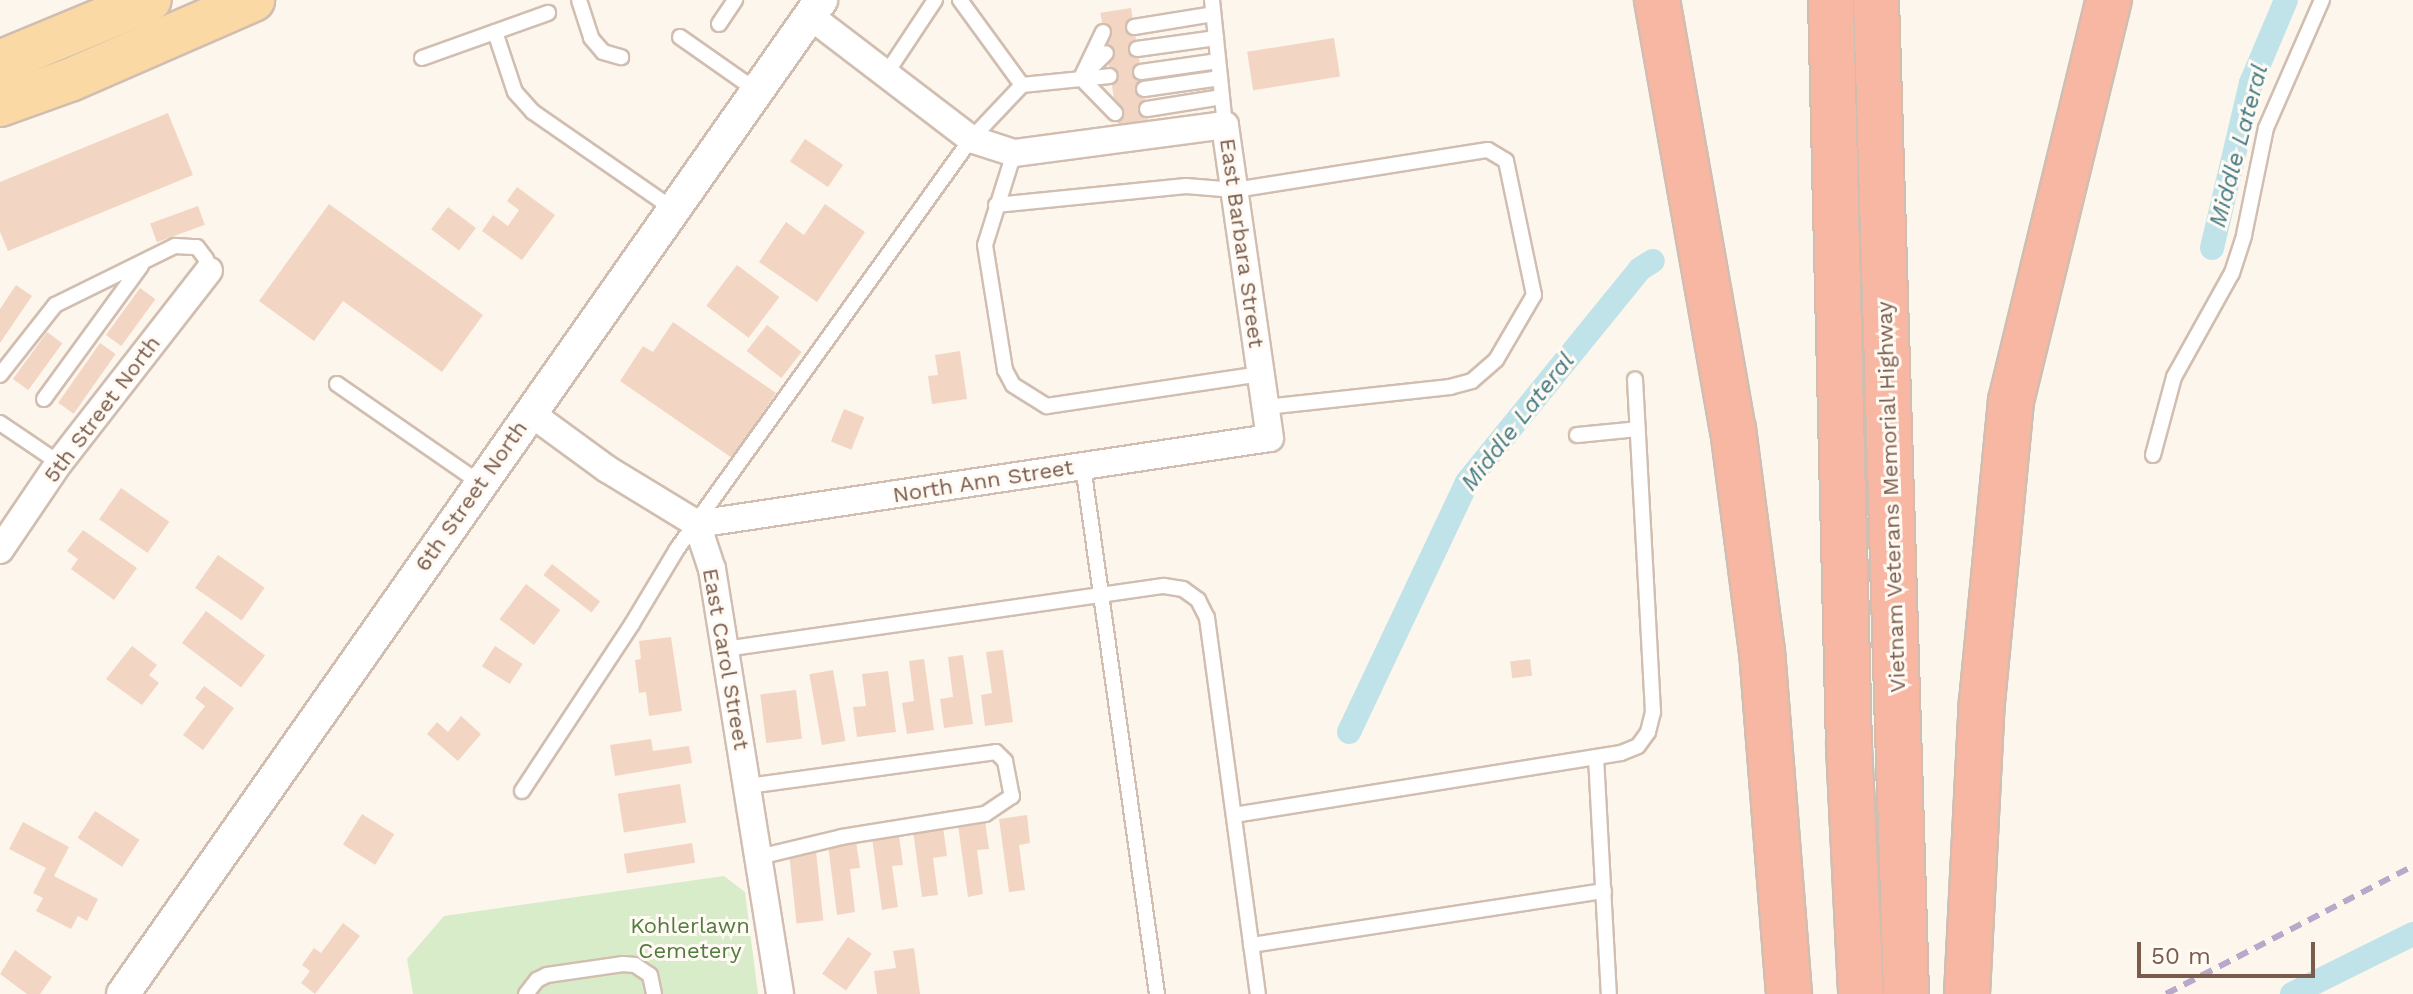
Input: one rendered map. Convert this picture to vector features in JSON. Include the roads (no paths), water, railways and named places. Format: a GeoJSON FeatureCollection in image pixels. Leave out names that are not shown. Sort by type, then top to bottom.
{"type":"FeatureCollection","features":[{"type":"Feature","properties":{"kind":"highway"},"geometry":{"type":"LineString","coordinates":[[1657,0],[1733,429],[1762,651],[1789,994]]}},
{"type":"Feature","properties":{"kind":"highway"},"geometry":{"type":"LineString","coordinates":[[1670,0],[1673,94]]}},
{"type":"Feature","properties":{"kind":"highway","name":"Vietnam Veterans Memorial Highway"},"geometry":{"type":"LineString","coordinates":[[1831,0],[1849,746],[1861,994]]}},
{"type":"Feature","properties":{"kind":"highway","name":"Vietnam Veterans Memorial Highway"},"geometry":{"type":"LineString","coordinates":[[1876,0],[1906,994]]}},
{"type":"Feature","properties":{"kind":"highway"},"geometry":{"type":"LineString","coordinates":[[1967,994],[1982,702],[2011,401],[2109,0]]}},
{"type":"Feature","properties":{"kind":"main road"},"geometry":{"type":"LineString","coordinates":[[0,62],[150,0]]}},
{"type":"Feature","properties":{"kind":"main road"},"geometry":{"type":"LineString","coordinates":[[0,105],[70,80],[253,0]]}},
{"type":"Feature","properties":{"kind":"street","name":"East Barbara Street"},"geometry":{"type":"LineString","coordinates":[[816,8],[886,74],[971,139],[1014,153],[1225,125],[1270,438]]}},
{"type":"Feature","properties":{"kind":"street","name":"6th Street North"},"geometry":{"type":"LineString","coordinates":[[123,994],[529,412],[816,8]]}},
{"type":"Feature","properties":{"kind":"street","name":"5th Street North"},"geometry":{"type":"LineString","coordinates":[[0,550],[59,463],[209,270]]}},
{"type":"Feature","properties":{"kind":"street"},"geometry":{"type":"LineString","coordinates":[[529,412],[607,469],[697,524]]}},
{"type":"Feature","properties":{"kind":"street","name":"North Ann Street"},"geometry":{"type":"LineString","coordinates":[[697,524],[1270,438]]}},
{"type":"Feature","properties":{"kind":"street","name":"East Carol Street"},"geometry":{"type":"LineString","coordinates":[[697,524],[712,569],[780,994]]}},
{"type":"Feature","properties":{"kind":"lane"},"geometry":{"type":"LineString","coordinates":[[579,0],[591,38],[603,52],[621,57]]}},
{"type":"Feature","properties":{"kind":"lane"},"geometry":{"type":"LineString","coordinates":[[719,24],[735,0]]}},
{"type":"Feature","properties":{"kind":"lane"},"geometry":{"type":"LineString","coordinates":[[886,74],[935,0]]}},
{"type":"Feature","properties":{"kind":"lane"},"geometry":{"type":"LineString","coordinates":[[960,0],[1022,85]]}},
{"type":"Feature","properties":{"kind":"lane"},"geometry":{"type":"LineString","coordinates":[[2153,455],[2174,377],[2232,273],[2244,235],[2266,128],[2322,0]]}},
{"type":"Feature","properties":{"kind":"lane"},"geometry":{"type":"LineString","coordinates":[[1134,27],[1212,7],[1225,125]]}},
{"type":"Feature","properties":{"kind":"lane"},"geometry":{"type":"LineString","coordinates":[[422,58],[548,13]]}},
{"type":"Feature","properties":{"kind":"lane"},"geometry":{"type":"LineString","coordinates":[[495,32],[515,92],[533,112],[673,209]]}},
{"type":"Feature","properties":{"kind":"lane"},"geometry":{"type":"LineString","coordinates":[[1081,78],[1103,32]]}},
{"type":"Feature","properties":{"kind":"lane"},"geometry":{"type":"LineString","coordinates":[[680,37],[757,91]]}},
{"type":"Feature","properties":{"kind":"lane"},"geometry":{"type":"LineString","coordinates":[[1137,49],[1216,38]]}},
{"type":"Feature","properties":{"kind":"lane"},"geometry":{"type":"LineString","coordinates":[[1081,78],[1106,53]]}},
{"type":"Feature","properties":{"kind":"lane"},"geometry":{"type":"LineString","coordinates":[[1141,72],[1218,61]]}},
{"type":"Feature","properties":{"kind":"lane"},"geometry":{"type":"LineString","coordinates":[[522,791],[632,624],[677,549],[971,139],[1022,85],[1110,76]]}},
{"type":"Feature","properties":{"kind":"lane"},"geometry":{"type":"LineString","coordinates":[[1081,78],[1113,94]]}},
{"type":"Feature","properties":{"kind":"lane"},"geometry":{"type":"LineString","coordinates":[[1081,78],[1115,113]]}},
{"type":"Feature","properties":{"kind":"lane"},"geometry":{"type":"LineString","coordinates":[[1144,89],[1220,78]]}},
{"type":"Feature","properties":{"kind":"lane"},"geometry":{"type":"LineString","coordinates":[[1147,109],[1222,97]]}},
{"type":"Feature","properties":{"kind":"lane"},"geometry":{"type":"LineString","coordinates":[[996,205],[1186,186],[1235,190],[1488,150],[1506,161],[1534,295],[1496,360],[1472,381],[1450,387],[1266,407]]}},
{"type":"Feature","properties":{"kind":"lane"},"geometry":{"type":"LineString","coordinates":[[1014,153],[985,245],[1005,370],[1013,385],[1047,406],[1261,374]]}},
{"type":"Feature","properties":{"kind":"lane"},"geometry":{"type":"LineString","coordinates":[[0,375],[55,305],[175,246],[197,247],[206,259],[209,270]]}},
{"type":"Feature","properties":{"kind":"lane"},"geometry":{"type":"LineString","coordinates":[[44,399],[144,263]]}},
{"type":"Feature","properties":{"kind":"lane"},"geometry":{"type":"LineString","coordinates":[[1234,815],[1621,753],[1638,746],[1648,732],[1653,712],[1635,379]]}},
{"type":"Feature","properties":{"kind":"lane"},"geometry":{"type":"LineString","coordinates":[[337,384],[480,483]]}},
{"type":"Feature","properties":{"kind":"lane"},"geometry":{"type":"LineString","coordinates":[[0,423],[59,463]]}},
{"type":"Feature","properties":{"kind":"lane"},"geometry":{"type":"LineString","coordinates":[[1577,435],[1638,429]]}},
{"type":"Feature","properties":{"kind":"lane"},"geometry":{"type":"LineString","coordinates":[[1083,466],[1157,994]]}},
{"type":"Feature","properties":{"kind":"lane"},"geometry":{"type":"LineString","coordinates":[[725,649],[1164,586],[1183,589],[1198,600],[1207,618],[1258,994]]}},
{"type":"Feature","properties":{"kind":"lane"},"geometry":{"type":"LineString","coordinates":[[748,786],[996,752],[1005,761],[1012,796],[985,814],[842,837],[759,857]]}},
{"type":"Feature","properties":{"kind":"lane"},"geometry":{"type":"LineString","coordinates":[[1596,757],[1609,994]]}},
{"type":"Feature","properties":{"kind":"lane"},"geometry":{"type":"LineString","coordinates":[[1251,945],[1604,891]]}},
{"type":"Feature","properties":{"kind":"lane"},"geometry":{"type":"LineString","coordinates":[[526,994],[537,980],[547,975],[623,964],[644,969],[650,975],[654,994]]}},
{"type":"Feature","properties":{"kind":"waterway","name":"Middle Lateral"},"geometry":{"type":"LineString","coordinates":[[2212,248],[2251,83],[2286,0]]}},
{"type":"Feature","properties":{"kind":"waterway","name":"Middle Lateral"},"geometry":{"type":"LineString","coordinates":[[1349,732],[1467,482],[1640,269],[1653,261]]}},
{"type":"Feature","properties":{"kind":"waterway"},"geometry":{"type":"LineString","coordinates":[[2292,994],[2413,934]]}},
{"type":"Feature","properties":{"kind":"railway"},"geometry":{"type":"LineString","coordinates":[[2166,994],[2413,866]]}},
{"type":"Feature","properties":{"kind":"park label","name":"Kohlerlawn Cemetery"},"geometry":{"type":"Point","coordinates":[690,938]}}]}
